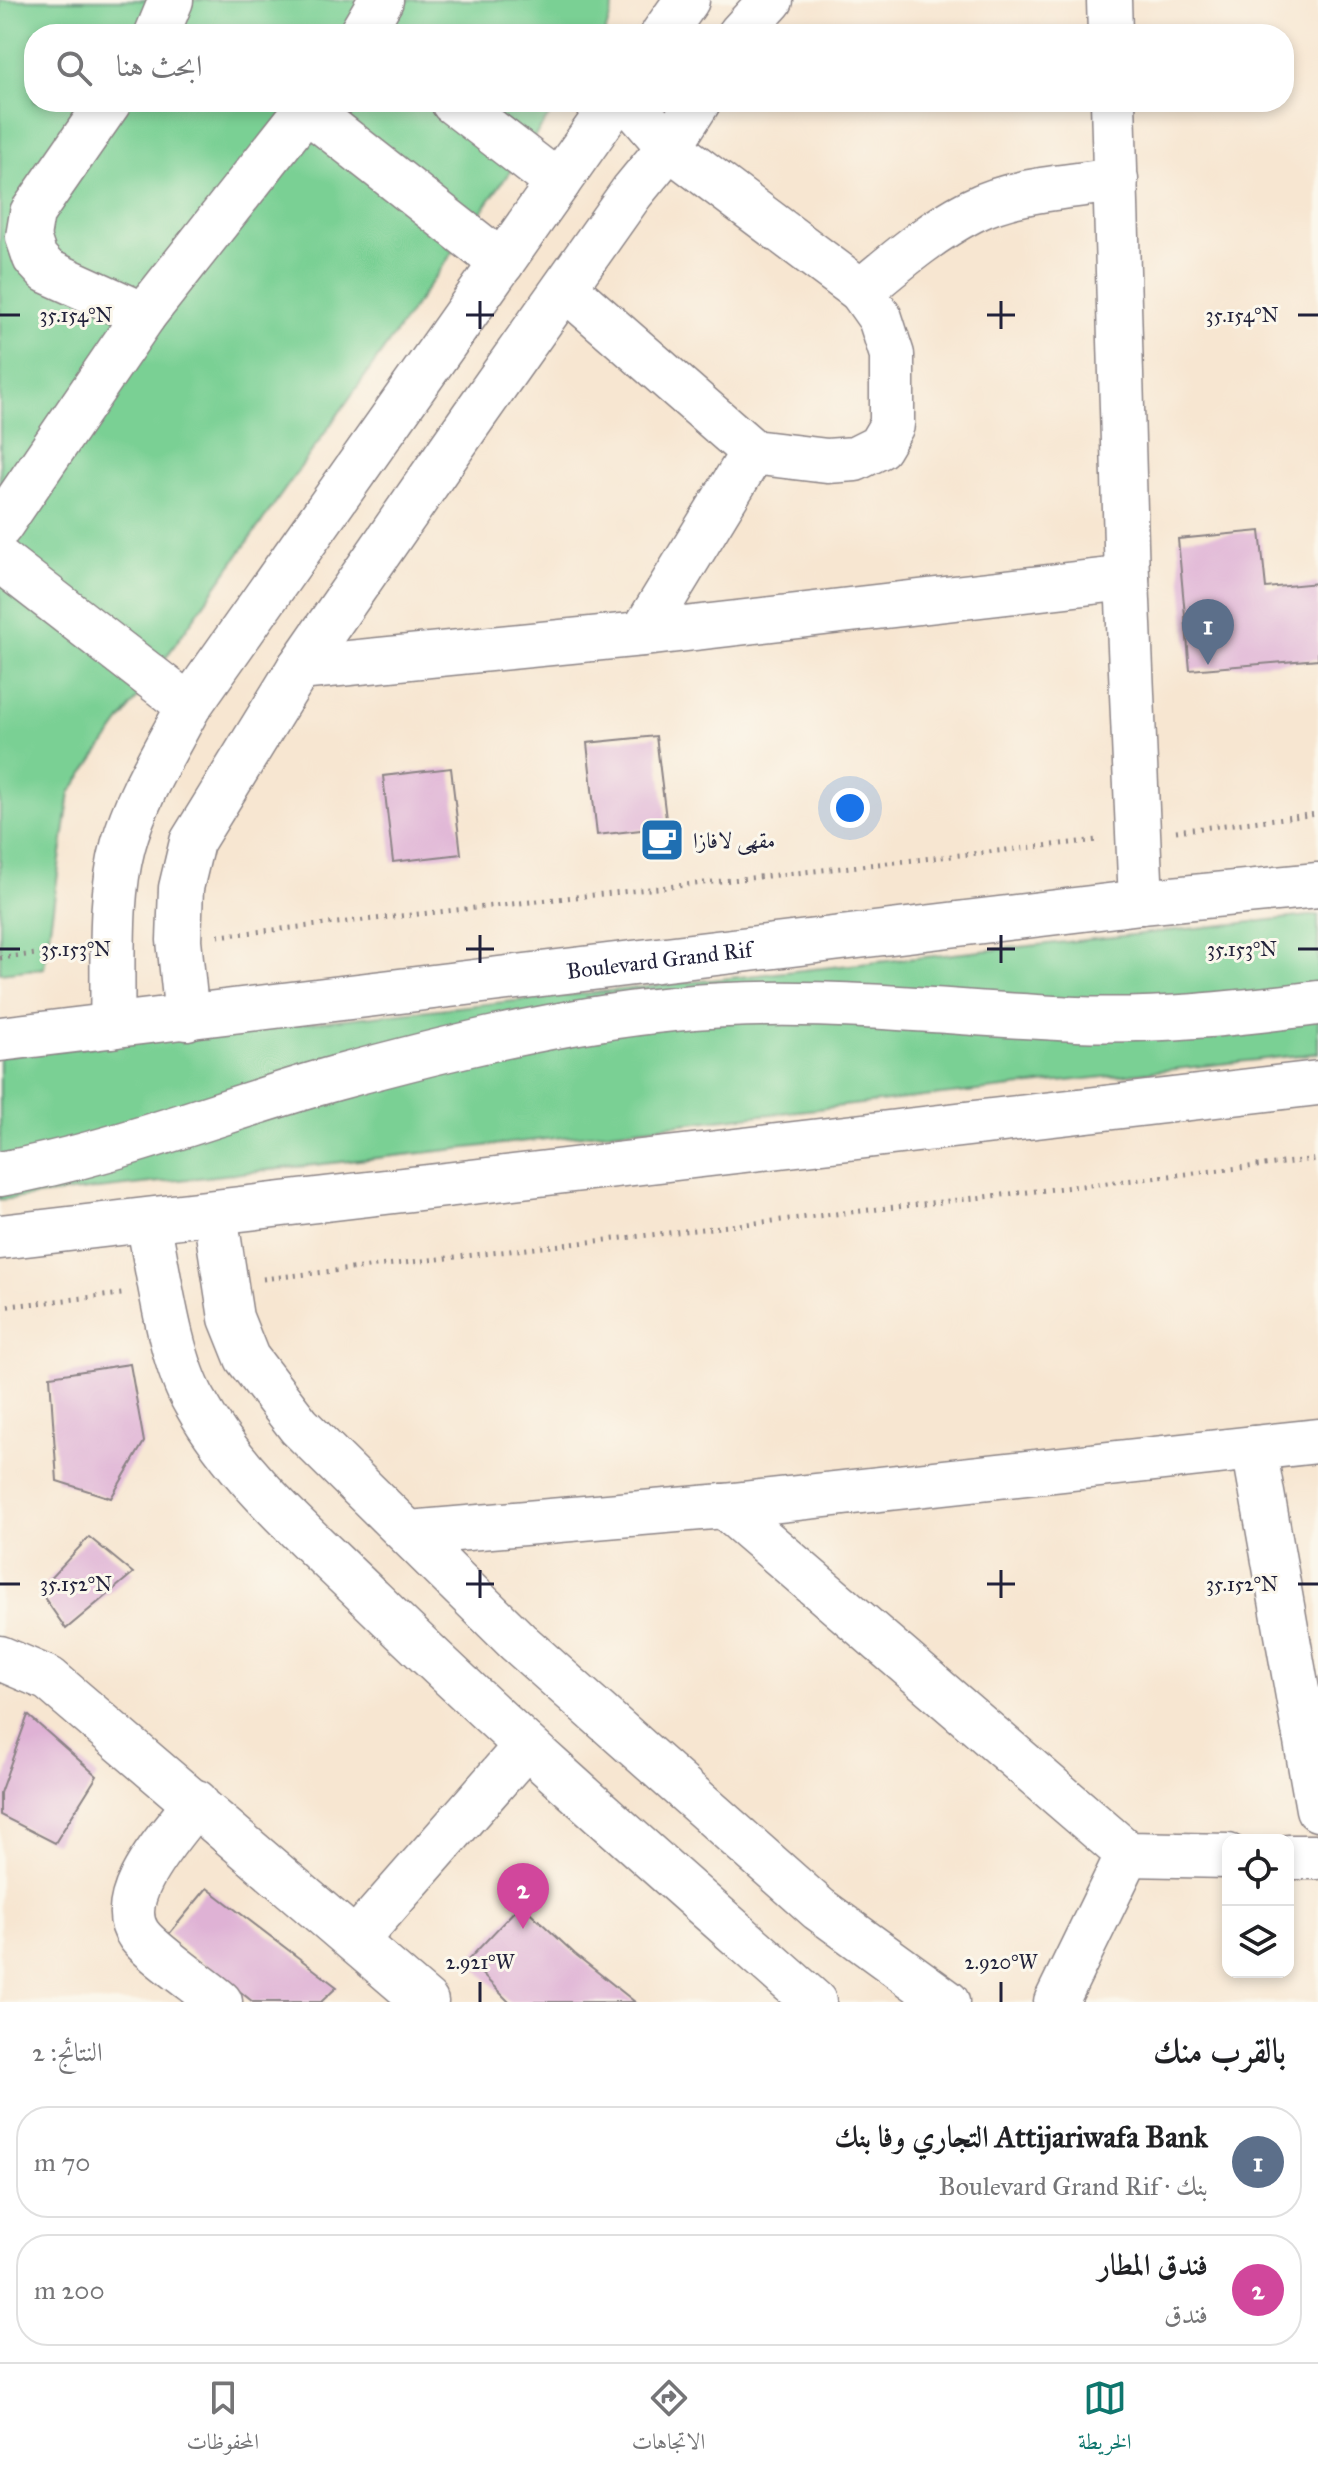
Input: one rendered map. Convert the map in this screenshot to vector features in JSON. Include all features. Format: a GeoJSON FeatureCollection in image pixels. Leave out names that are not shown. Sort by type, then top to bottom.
{"type":"FeatureCollection","features":[{"type":"Feature","properties":{"kind":"street"},"geometry":{"type":"LineString","coordinates":[[161,24],[171,0]]}},
{"type":"Feature","properties":{"kind":"street"},"geometry":{"type":"LineString","coordinates":[[670,24],[687,0]]}},
{"type":"Feature","properties":{"kind":"street"},"geometry":{"type":"LineString","coordinates":[[1109,0],[1110,24]]}},
{"type":"Feature","properties":{"kind":"street"},"geometry":{"type":"LineString","coordinates":[[102,112],[32,213],[28,237],[35,258],[47,271],[144,315]]}},
{"type":"Feature","properties":{"kind":"street"},"geometry":{"type":"LineString","coordinates":[[0,526],[144,315],[304,112]]}},
{"type":"Feature","properties":{"kind":"street"},"geometry":{"type":"LineString","coordinates":[[316,112],[502,263]]}},
{"type":"Feature","properties":{"kind":"street"},"geometry":{"type":"LineString","coordinates":[[466,112],[558,183]]}},
{"type":"Feature","properties":{"kind":"street"},"geometry":{"type":"LineString","coordinates":[[112,1026],[122,849],[133,813],[189,706],[608,112]]}},
{"type":"Feature","properties":{"kind":"street"},"geometry":{"type":"LineString","coordinates":[[565,288],[753,452],[827,461],[855,459],[879,447],[892,425],[892,355],[880,318],[861,291],[669,147],[639,112]]}},
{"type":"Feature","properties":{"kind":"street"},"geometry":{"type":"LineString","coordinates":[[187,1018],[179,940],[181,888],[192,842],[299,668],[692,112]]}},
{"type":"Feature","properties":{"kind":"street"},"geometry":{"type":"LineString","coordinates":[[1113,112],[1127,578],[1141,902]]}},
{"type":"Feature","properties":{"kind":"street"},"geometry":{"type":"LineString","coordinates":[[861,291],[927,237],[973,209],[1025,193],[1116,180]]}},
{"type":"Feature","properties":{"kind":"street"},"geometry":{"type":"LineString","coordinates":[[642,634],[753,452]]}},
{"type":"Feature","properties":{"kind":"street"},"geometry":{"type":"LineString","coordinates":[[0,560],[189,706]]}},
{"type":"Feature","properties":{"kind":"street"},"geometry":{"type":"LineString","coordinates":[[299,668],[642,634],[1127,578]]}},
{"type":"Feature","properties":{"kind":"street","name":"Boulevard Grand Rif"},"geometry":{"type":"LineString","coordinates":[[0,1039],[1141,902],[1318,885]]}},
{"type":"Feature","properties":{"kind":"street"},"geometry":{"type":"LineString","coordinates":[[0,1174],[40,1168],[170,1132],[335,1078],[513,1035],[670,1009],[782,1001],[1079,1019],[1234,1014],[1318,1003]]}},
{"type":"Feature","properties":{"kind":"street"},"geometry":{"type":"LineString","coordinates":[[0,1237],[1318,1083]]}},
{"type":"Feature","properties":{"kind":"street"},"geometry":{"type":"LineString","coordinates":[[215,1214],[231,1318],[247,1358],[299,1426],[518,1642],[819,1909],[947,2002]]}},
{"type":"Feature","properties":{"kind":"street"},"geometry":{"type":"LineString","coordinates":[[148,1221],[181,1367],[194,1401],[226,1447],[278,1508],[526,1746],[814,2002]]}},
{"type":"Feature","properties":{"kind":"street"},"geometry":{"type":"LineString","coordinates":[[409,1533],[724,1506],[1318,1441]]}},
{"type":"Feature","properties":{"kind":"street"},"geometry":{"type":"LineString","coordinates":[[1254,1448],[1318,1809]]}},
{"type":"Feature","properties":{"kind":"street"},"geometry":{"type":"LineString","coordinates":[[724,1506],[1128,1854],[1222,1856]]}},
{"type":"Feature","properties":{"kind":"street"},"geometry":{"type":"LineString","coordinates":[[0,1658],[49,1679],[426,2002]]}},
{"type":"Feature","properties":{"kind":"street"},"geometry":{"type":"LineString","coordinates":[[356,1940],[526,1746]]}},
{"type":"Feature","properties":{"kind":"street"},"geometry":{"type":"LineString","coordinates":[[196,1802],[140,1880],[130,1900],[130,1914],[139,1935],[220,2002]]}},
{"type":"Feature","properties":{"kind":"street"},"geometry":{"type":"LineString","coordinates":[[1056,2002],[1128,1854]]}},
{"type":"Feature","properties":{"kind":"street"},"geometry":{"type":"LineString","coordinates":[[1294,1857],[1318,1857]]}},
{"type":"Feature","properties":{"kind":"path"},"geometry":{"type":"LineString","coordinates":[[179,940],[1318,814]]}},
{"type":"Feature","properties":{"kind":"path"},"geometry":{"type":"LineString","coordinates":[[0,958],[115,946]]}},
{"type":"Feature","properties":{"kind":"path"},"geometry":{"type":"LineString","coordinates":[[226,1283],[1318,1159]]}},
{"type":"Feature","properties":{"kind":"path"},"geometry":{"type":"LineString","coordinates":[[0,1307],[163,1290]]}},
{"type":"Feature","properties":{"kind":"green space"},"geometry":{"type":"Polygon","coordinates":[[[0,0],[615,0],[608,24],[24,24],[24,112],[552,112],[70,793],[44,968],[0,973],[0,0]]]}},
{"type":"Feature","properties":{"kind":"green space"},"geometry":{"type":"Polygon","coordinates":[[[1318,915],[1318,1053],[0,1200],[0,1056],[1318,915]]]}},
{"type":"Feature","properties":{"kind":"building"},"geometry":{"type":"Polygon","coordinates":[[[1260,531],[1266,588],[1318,583],[1318,659],[1190,670],[1178,539],[1260,531]]]}},
{"type":"Feature","properties":{"kind":"building"},"geometry":{"type":"Polygon","coordinates":[[[656,736],[667,827],[597,835],[587,743],[656,736]]]}},
{"type":"Feature","properties":{"kind":"building"},"geometry":{"type":"Polygon","coordinates":[[[451,768],[461,854],[393,862],[383,776],[451,768]]]}},
{"type":"Feature","properties":{"kind":"building"},"geometry":{"type":"Polygon","coordinates":[[[130,1364],[144,1442],[111,1498],[57,1481],[50,1376],[130,1364]]]}},
{"type":"Feature","properties":{"kind":"building"},"geometry":{"type":"Polygon","coordinates":[[[89,1537],[133,1573],[66,1629],[39,1590],[89,1537]]]}},
{"type":"Feature","properties":{"kind":"building"},"geometry":{"type":"Polygon","coordinates":[[[28,1715],[97,1776],[55,1843],[0,1815],[0,1793],[28,1715]]]}},
{"type":"Feature","properties":{"kind":"building"},"geometry":{"type":"Polygon","coordinates":[[[207,1888],[337,1987],[321,2002],[253,2002],[169,1934],[207,1888]]]}},
{"type":"Feature","properties":{"kind":"building"},"geometry":{"type":"Polygon","coordinates":[[[521,1904],[575,1954],[635,2002],[509,2002],[468,1960],[521,1904]]]}},
{"type":"Feature","properties":{"kind":"place","name":"Attijariwafa Bank التجاري وفا بنك"},"geometry":{"type":"Point","coordinates":[1208,665]}},
{"type":"Feature","properties":{"kind":"place","name":"مقهى لافازا"},"geometry":{"type":"Point","coordinates":[662,840]}},
{"type":"Feature","properties":{"kind":"place","name":"فندق المطار"},"geometry":{"type":"Point","coordinates":[523,1929]}}]}
